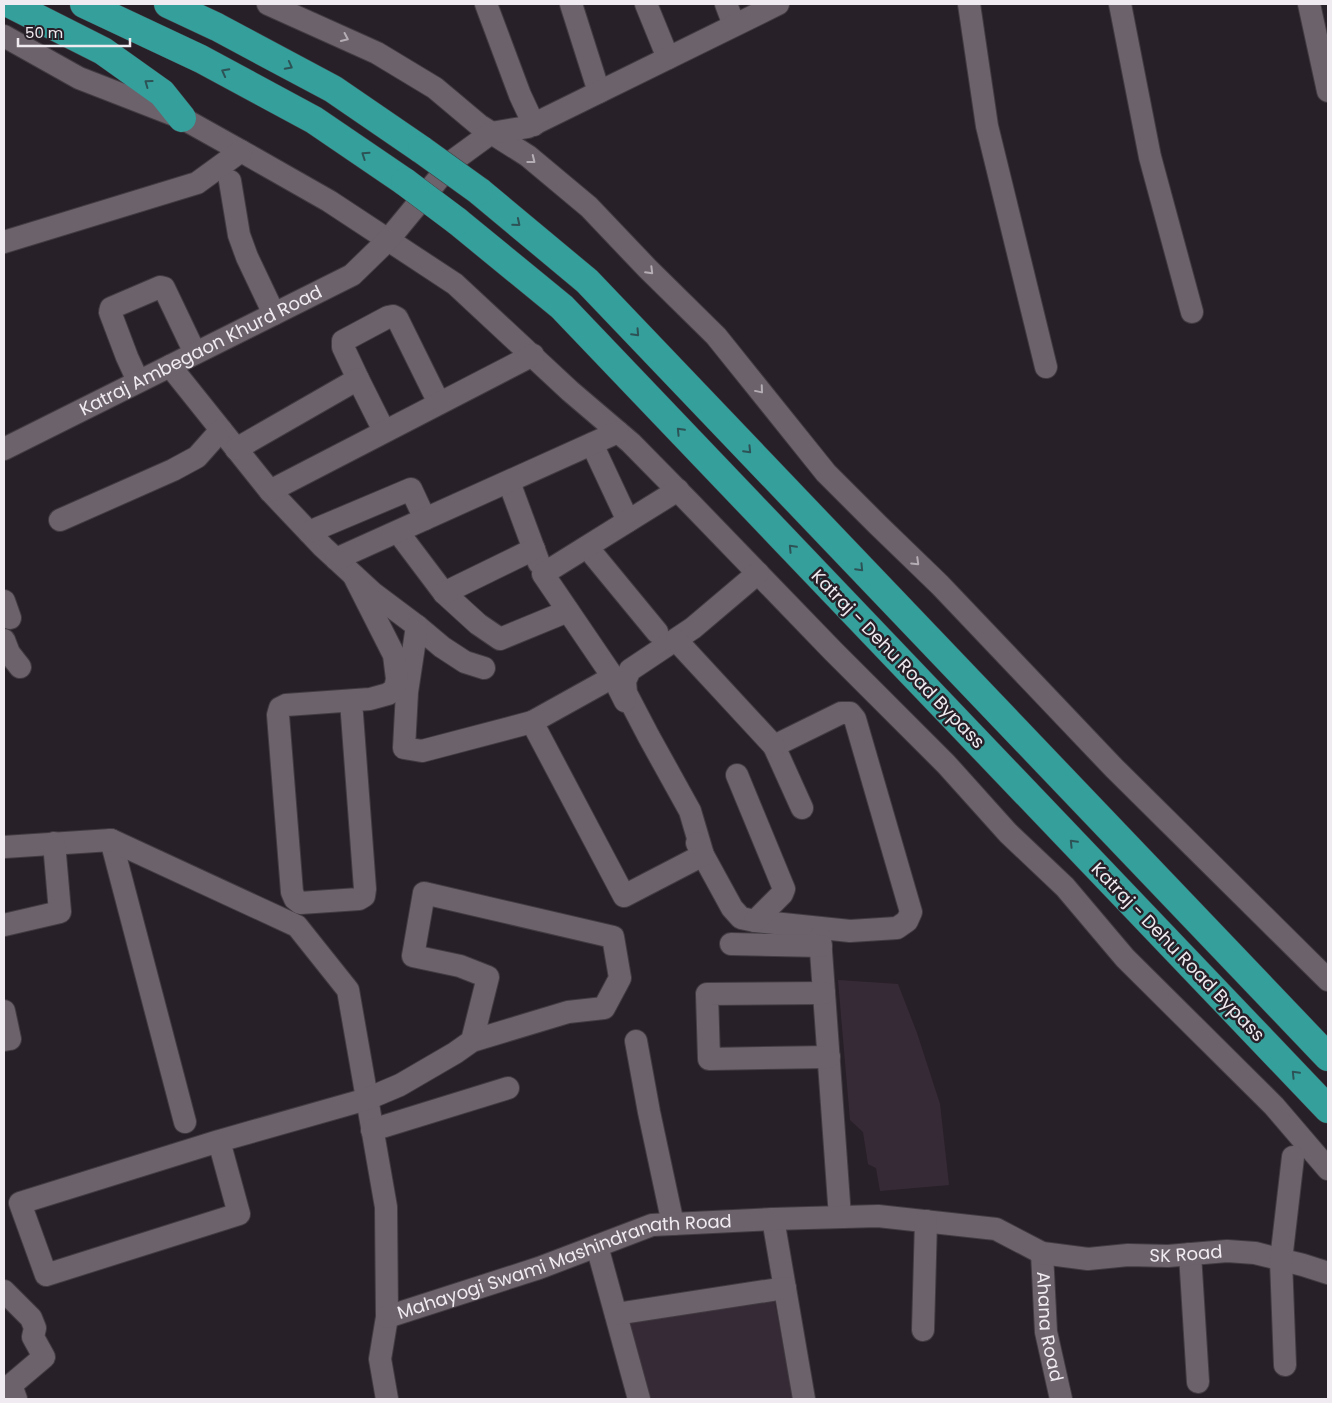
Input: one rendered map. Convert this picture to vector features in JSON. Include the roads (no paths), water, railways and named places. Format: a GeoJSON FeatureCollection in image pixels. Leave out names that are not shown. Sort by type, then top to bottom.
{"type":"FeatureCollection","features":[{"type":"Feature","properties":{"kind":"highway"},"geometry":{"type":"LineString","coordinates":[[10,4],[103,51],[162,93],[182,118]]}},
{"type":"Feature","properties":{"kind":"highway","name":"Katraj - Dehu Road Bypass"},"geometry":{"type":"LineString","coordinates":[[84,4],[201,59],[314,120],[405,182],[457,221],[562,307],[1328,1109]]}},
{"type":"Feature","properties":{"kind":"highway","name":"Katraj - Dehu Road Bypass"},"geometry":{"type":"LineString","coordinates":[[168,4],[217,27],[333,89],[479,192],[587,281],[1328,1057]]}},
{"type":"Feature","properties":{"kind":"street"},"geometry":{"type":"LineString","coordinates":[[268,4],[377,53],[435,88],[491,133],[528,156],[589,207],[716,336],[826,473],[940,585],[1135,789],[1328,980]]}},
{"type":"Feature","properties":{"kind":"street"},"geometry":{"type":"LineString","coordinates":[[486,4],[520,95],[534,124]]}},
{"type":"Feature","properties":{"kind":"street"},"geometry":{"type":"LineString","coordinates":[[571,4],[599,92]]}},
{"type":"Feature","properties":{"kind":"street"},"geometry":{"type":"LineString","coordinates":[[646,4],[668,58]]}},
{"type":"Feature","properties":{"kind":"street"},"geometry":{"type":"LineString","coordinates":[[726,4],[734,26]]}},
{"type":"Feature","properties":{"kind":"street"},"geometry":{"type":"LineString","coordinates":[[491,133],[528,127],[778,4]]}},
{"type":"Feature","properties":{"kind":"street"},"geometry":{"type":"LineString","coordinates":[[969,4],[987,126],[1046,367]]}},
{"type":"Feature","properties":{"kind":"street"},"geometry":{"type":"LineString","coordinates":[[1120,4],[1150,157],[1192,312]]}},
{"type":"Feature","properties":{"kind":"street"},"geometry":{"type":"LineString","coordinates":[[1309,4],[1328,91]]}},
{"type":"Feature","properties":{"kind":"street"},"geometry":{"type":"LineString","coordinates":[[4,36],[79,78],[182,118],[241,150],[329,201],[455,284],[570,391],[618,432],[678,490],[946,764],[1008,833],[1065,887],[1125,958],[1274,1106],[1328,1168]]}},
{"type":"Feature","properties":{"kind":"street","name":"Katraj Ambegaon Khurd Road"},"geometry":{"type":"LineString","coordinates":[[4,449],[352,274],[388,240],[454,160],[491,133]]}},
{"type":"Feature","properties":{"kind":"street"},"geometry":{"type":"LineString","coordinates":[[4,242],[198,183],[241,150]]}},
{"type":"Feature","properties":{"kind":"street"},"geometry":{"type":"LineString","coordinates":[[230,182],[239,235],[247,257],[274,314]]}},
{"type":"Feature","properties":{"kind":"street"},"geometry":{"type":"LineString","coordinates":[[138,381],[127,358],[110,312],[112,308],[160,287],[164,288],[195,353]]}},
{"type":"Feature","properties":{"kind":"street"},"geometry":{"type":"LineString","coordinates":[[378,421],[342,343],[388,317],[398,318],[435,395]]}},
{"type":"Feature","properties":{"kind":"street"},"geometry":{"type":"LineString","coordinates":[[270,491],[533,355]]}},
{"type":"Feature","properties":{"kind":"street"},"geometry":{"type":"LineString","coordinates":[[170,366],[270,491],[336,559],[373,593],[442,647],[465,662],[484,668]]}},
{"type":"Feature","properties":{"kind":"street"},"geometry":{"type":"LineString","coordinates":[[236,449],[358,379]]}},
{"type":"Feature","properties":{"kind":"street"},"geometry":{"type":"LineString","coordinates":[[60,520],[174,470],[197,457],[221,430]]}},
{"type":"Feature","properties":{"kind":"street"},"geometry":{"type":"LineString","coordinates":[[336,559],[618,432]]}},
{"type":"Feature","properties":{"kind":"street"},"geometry":{"type":"LineString","coordinates":[[592,444],[628,521]]}},
{"type":"Feature","properties":{"kind":"street"},"geometry":{"type":"LineString","coordinates":[[508,482],[543,574],[613,678],[703,855],[732,908],[741,918],[850,931],[897,928],[907,921],[910,912],[855,719],[850,712],[841,713],[774,746]]}},
{"type":"Feature","properties":{"kind":"street"},"geometry":{"type":"LineString","coordinates":[[309,532],[411,488],[425,519]]}},
{"type":"Feature","properties":{"kind":"street"},"geometry":{"type":"LineString","coordinates":[[543,574],[678,490]]}},
{"type":"Feature","properties":{"kind":"street"},"geometry":{"type":"LineString","coordinates":[[398,532],[444,593],[478,624],[500,638],[568,611]]}},
{"type":"Feature","properties":{"kind":"street"},"geometry":{"type":"LineString","coordinates":[[587,547],[667,636],[774,746],[802,808]]}},
{"type":"Feature","properties":{"kind":"street"},"geometry":{"type":"LineString","coordinates":[[444,593],[534,549]]}},
{"type":"Feature","properties":{"kind":"street"},"geometry":{"type":"LineString","coordinates":[[703,855],[690,811],[648,737],[626,693],[625,681],[630,670],[667,636],[693,628],[758,573]]}},
{"type":"Feature","properties":{"kind":"street"},"geometry":{"type":"LineString","coordinates":[[351,701],[364,896],[359,899],[300,903],[295,899],[292,892],[278,715],[280,708],[286,705],[370,699],[388,694],[395,689],[397,679],[394,655],[354,576]]}},
{"type":"Feature","properties":{"kind":"street"},"geometry":{"type":"LineString","coordinates":[[417,626],[408,692],[404,748],[422,751],[532,722],[613,678]]}},
{"type":"Feature","properties":{"kind":"street"},"geometry":{"type":"LineString","coordinates":[[4,640],[9,653],[20,667]]}},
{"type":"Feature","properties":{"kind":"street"},"geometry":{"type":"LineString","coordinates":[[532,722],[624,896],[703,855]]}},
{"type":"Feature","properties":{"kind":"street"},"geometry":{"type":"LineString","coordinates":[[737,776],[784,889],[782,894],[754,921]]}},
{"type":"Feature","properties":{"kind":"street"},"geometry":{"type":"LineString","coordinates":[[112,840],[185,1122]]}},
{"type":"Feature","properties":{"kind":"street","name":"Mahayogi Swami Mashindranath Road"},"geometry":{"type":"LineString","coordinates":[[4,846],[112,840],[297,926],[348,990],[386,1207],[387,1317],[539,1268],[652,1225],[878,1216],[996,1230],[1042,1253]]}},
{"type":"Feature","properties":{"kind":"street"},"geometry":{"type":"LineString","coordinates":[[4,924],[60,912],[54,844]]}},
{"type":"Feature","properties":{"kind":"street"},"geometry":{"type":"LineString","coordinates":[[219,1141],[239,1214],[46,1275],[20,1203],[219,1141],[367,1099],[400,1085],[472,1041],[568,1012],[604,1008],[620,978],[613,937],[424,893],[413,956],[460,966],[488,977],[472,1041]]}},
{"type":"Feature","properties":{"kind":"street"},"geometry":{"type":"LineString","coordinates":[[730,944],[821,942],[840,1217]]}},
{"type":"Feature","properties":{"kind":"street"},"geometry":{"type":"LineString","coordinates":[[824,993],[706,994],[709,1059],[829,1057]]}},
{"type":"Feature","properties":{"kind":"street"},"geometry":{"type":"LineString","coordinates":[[4,1011],[10,1038],[4,1040]]}},
{"type":"Feature","properties":{"kind":"street"},"geometry":{"type":"LineString","coordinates":[[636,1041],[673,1224]]}},
{"type":"Feature","properties":{"kind":"street"},"geometry":{"type":"LineString","coordinates":[[372,1130],[508,1088]]}},
{"type":"Feature","properties":{"kind":"street"},"geometry":{"type":"LineString","coordinates":[[1285,1365],[1281,1260],[1293,1157]]}},
{"type":"Feature","properties":{"kind":"street"},"geometry":{"type":"LineString","coordinates":[[773,1219],[804,1399]]}},
{"type":"Feature","properties":{"kind":"street"},"geometry":{"type":"LineString","coordinates":[[923,1330],[926,1222]]}},
{"type":"Feature","properties":{"kind":"street"},"geometry":{"type":"LineString","coordinates":[[597,1246],[639,1399]]}},
{"type":"Feature","properties":{"kind":"street","name":"SK Road"},"geometry":{"type":"LineString","coordinates":[[1042,1253],[1088,1259],[1128,1255],[1168,1256],[1226,1251],[1255,1253],[1328,1273]]}},
{"type":"Feature","properties":{"kind":"street","name":"Ahana Road"},"geometry":{"type":"LineString","coordinates":[[1042,1253],[1046,1332],[1061,1399]]}},
{"type":"Feature","properties":{"kind":"street"},"geometry":{"type":"LineString","coordinates":[[1190,1254],[1198,1382]]}},
{"type":"Feature","properties":{"kind":"street"},"geometry":{"type":"LineString","coordinates":[[616,1314],[785,1288]]}},
{"type":"Feature","properties":{"kind":"street"},"geometry":{"type":"LineString","coordinates":[[4,1291],[31,1318],[35,1328],[33,1337],[44,1357],[11,1385],[16,1399]]}},
{"type":"Feature","properties":{"kind":"street"},"geometry":{"type":"LineString","coordinates":[[387,1317],[380,1359],[387,1399]]}}]}
